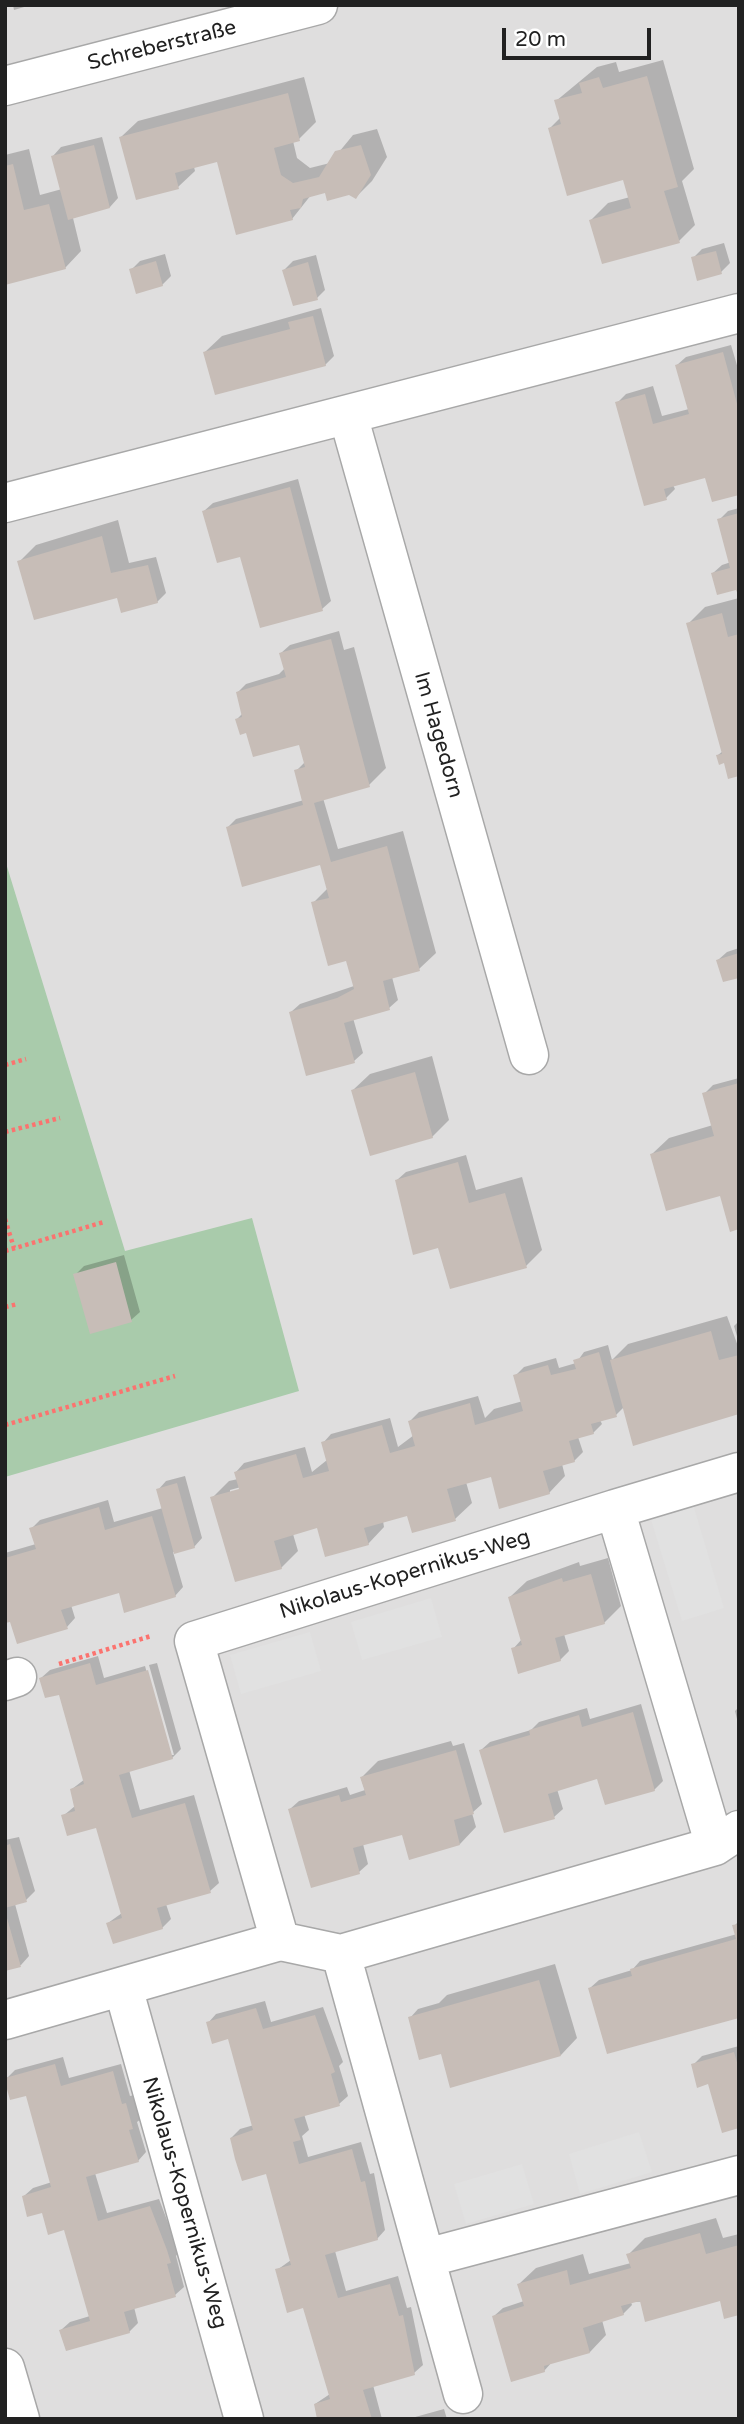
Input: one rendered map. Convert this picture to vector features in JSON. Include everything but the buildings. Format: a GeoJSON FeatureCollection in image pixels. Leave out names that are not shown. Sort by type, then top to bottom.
{"type":"FeatureCollection","features":[{"type":"Feature","properties":{"kind":"street","name":"Schreberstraße"},"geometry":{"type":"LineString","coordinates":[[5,86],[318,5]]}},
{"type":"Feature","properties":{"kind":"street"},"geometry":{"type":"LineString","coordinates":[[5,503],[739,313]]}},
{"type":"Feature","properties":{"kind":"street","name":"Im Hagedorn"},"geometry":{"type":"LineString","coordinates":[[348,415],[528,1055]]}},
{"type":"Feature","properties":{"kind":"street","name":"Nikolaus-Kopernikus-Weg"},"geometry":{"type":"LineString","coordinates":[[194,1641],[739,1472]]}},
{"type":"Feature","properties":{"kind":"street"},"geometry":{"type":"LineString","coordinates":[[5,2020],[280,1941],[341,1954],[727,1838],[615,1509]]}},
{"type":"Feature","properties":{"kind":"street"},"geometry":{"type":"LineString","coordinates":[[194,1641],[280,1941]]}},
{"type":"Feature","properties":{"kind":"street"},"geometry":{"type":"LineString","coordinates":[[341,1954],[463,2394]]}},
{"type":"Feature","properties":{"kind":"street","name":"Nikolaus-Kopernikus-Weg"},"geometry":{"type":"LineString","coordinates":[[123,1987],[244,2419]]}},
{"type":"Feature","properties":{"kind":"street"},"geometry":{"type":"LineString","coordinates":[[426,2258],[739,2175]]}},
{"type":"Feature","properties":{"kind":"street"},"geometry":{"type":"LineString","coordinates":[[5,2368],[15,2416]]}},
{"type":"Feature","properties":{"kind":"path"},"geometry":{"type":"LineString","coordinates":[[5,1065],[26,1059]]}},
{"type":"Feature","properties":{"kind":"path"},"geometry":{"type":"LineString","coordinates":[[5,1132],[60,1118]]}},
{"type":"Feature","properties":{"kind":"path"},"geometry":{"type":"LineString","coordinates":[[5,1219],[14,1248]]}},
{"type":"Feature","properties":{"kind":"path"},"geometry":{"type":"LineString","coordinates":[[5,1251],[104,1222]]}},
{"type":"Feature","properties":{"kind":"path"},"geometry":{"type":"LineString","coordinates":[[5,1307],[18,1304]]}},
{"type":"Feature","properties":{"kind":"path"},"geometry":{"type":"LineString","coordinates":[[5,1425],[175,1376]]}},
{"type":"Feature","properties":{"kind":"path"},"geometry":{"type":"LineString","coordinates":[[11,1679],[167,1631],[194,1641]]}},
{"type":"Feature","properties":{"kind":"shaded area"},"geometry":{"type":"Polygon","coordinates":[[[5,5],[739,5],[739,2419],[5,2419],[5,5]]]}},
{"type":"Feature","properties":{"kind":"shaded area"},"geometry":{"type":"Polygon","coordinates":[[[692,1501],[724,1608],[682,1621],[649,1513],[692,1501]]]}},
{"type":"Feature","properties":{"kind":"shaded area"},"geometry":{"type":"Polygon","coordinates":[[[431,1598],[442,1637],[362,1660],[351,1622],[431,1598]]]}},
{"type":"Feature","properties":{"kind":"shaded area"},"geometry":{"type":"Polygon","coordinates":[[[310,1632],[321,1671],[241,1694],[230,1655],[310,1632]]]}},
{"type":"Feature","properties":{"kind":"shaded area"},"geometry":{"type":"Polygon","coordinates":[[[639,2132],[652,2172],[580,2194],[569,2154],[639,2132]]]}},
{"type":"Feature","properties":{"kind":"shaded area"},"geometry":{"type":"Polygon","coordinates":[[[522,2164],[534,2204],[466,2224],[454,2184],[522,2164]]]}},
{"type":"Feature","properties":{"kind":"green space"},"geometry":{"type":"Polygon","coordinates":[[[5,860],[125,1251],[252,1218],[299,1391],[5,1477],[5,860]]]}}]}
